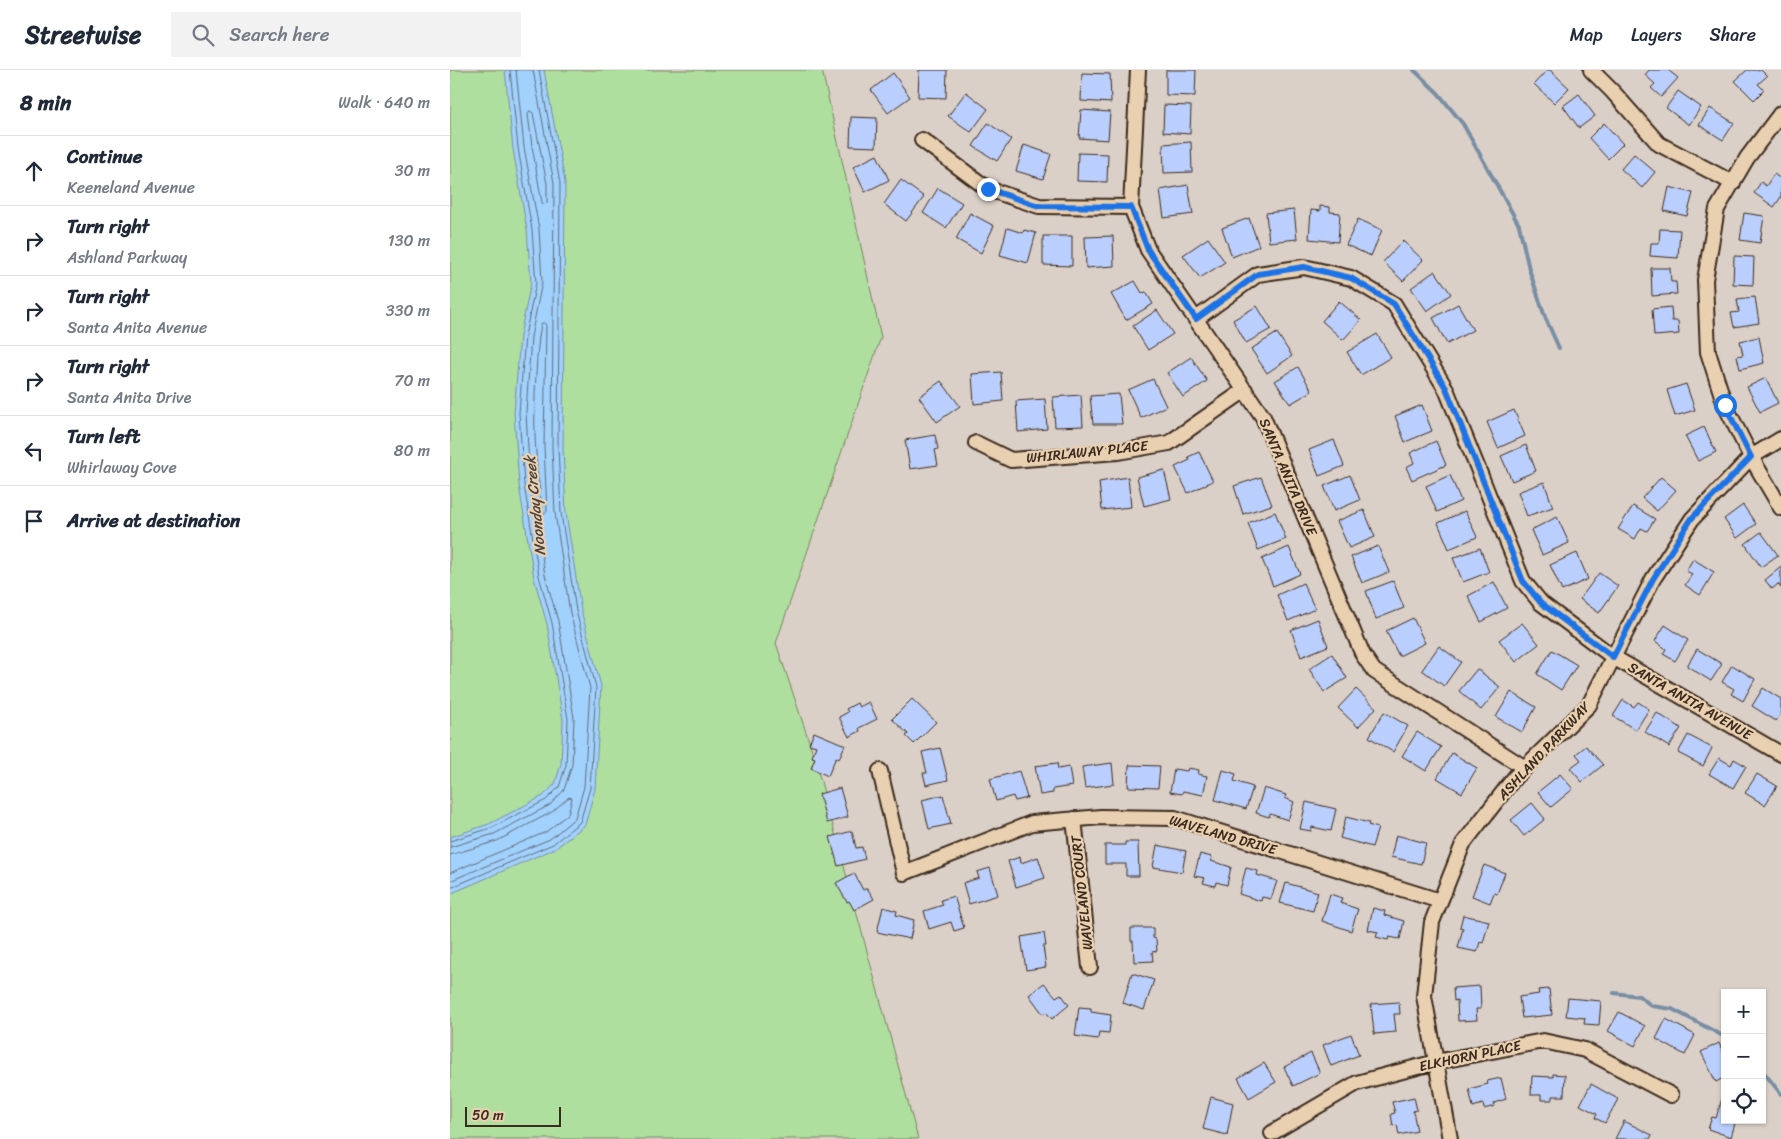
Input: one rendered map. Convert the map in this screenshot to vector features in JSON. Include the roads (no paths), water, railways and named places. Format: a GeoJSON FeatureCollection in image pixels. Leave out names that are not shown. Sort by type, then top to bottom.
{"type":"FeatureCollection","features":[{"type":"Feature","properties":{"kind":"street","name":"SANTA ANITA DRIVE"},"geometry":{"type":"LineString","coordinates":[[1138,70],[1131,207],[1148,250],[1263,416],[1363,655],[1374,670],[1525,768]]}},
{"type":"Feature","properties":{"kind":"street"},"geometry":{"type":"LineString","coordinates":[[1592,70],[1658,144],[1732,182]]}},
{"type":"Feature","properties":{"kind":"street"},"geometry":{"type":"LineString","coordinates":[[1781,112],[1747,158],[1717,209],[1705,280],[1708,352],[1725,405],[1751,457],[1781,508]]}},
{"type":"Feature","properties":{"kind":"street"},"geometry":{"type":"LineString","coordinates":[[922,140],[988,189],[1039,206],[1131,207]]}},
{"type":"Feature","properties":{"kind":"street","name":"SANTA ANITA AVENUE"},"geometry":{"type":"LineString","coordinates":[[1196,319],[1258,274],[1304,267],[1351,278],[1394,304],[1446,388],[1523,581],[1541,603],[1613,657],[1781,754]]}},
{"type":"Feature","properties":{"kind":"street","name":"WHIRLAWAY PLACE"},"geometry":{"type":"LineString","coordinates":[[976,444],[1011,460],[1118,452],[1169,442],[1245,390]]}},
{"type":"Feature","properties":{"kind":"street","name":"ASHLAND PARKWAY"},"geometry":{"type":"LineString","coordinates":[[1450,1139],[1424,996],[1432,922],[1463,844],[1515,777],[1589,705],[1653,579],[1692,518],[1751,457],[1781,439]]}},
{"type":"Feature","properties":{"kind":"street","name":"WAVELAND DRIVE"},"geometry":{"type":"LineString","coordinates":[[880,771],[904,874],[1032,823],[1101,816],[1175,818],[1440,901]]}},
{"type":"Feature","properties":{"kind":"street","name":"WAVELAND COURT"},"geometry":{"type":"LineString","coordinates":[[1074,819],[1090,967]]}},
{"type":"Feature","properties":{"kind":"street","name":"ELKHORN PLACE"},"geometry":{"type":"LineString","coordinates":[[1272,1133],[1357,1083],[1436,1062],[1543,1041],[1585,1050],[1671,1095]]}},
{"type":"Feature","properties":{"kind":"water","name":"Noonday Creek"},"geometry":{"type":"Polygon","coordinates":[[[505,70],[544,70],[565,182],[563,447],[566,513],[581,610],[601,686],[595,789],[585,825],[556,848],[450,894],[450,837],[489,824],[543,796],[555,784],[561,764],[563,720],[547,624],[534,578],[519,485],[514,413],[520,335],[531,283],[527,230],[513,149],[505,70]]]}},
{"type":"Feature","properties":{"kind":"waterway"},"geometry":{"type":"LineString","coordinates":[[1414,70],[1438,93],[1463,124],[1519,225],[1529,269],[1545,317],[1559,348]]}},
{"type":"Feature","properties":{"kind":"waterway"},"geometry":{"type":"LineString","coordinates":[[1614,993],[1639,996],[1652,1006],[1672,1009],[1721,1035]]}},
{"type":"Feature","properties":{"kind":"waterway"},"geometry":{"type":"LineString","coordinates":[[1766,1075],[1781,1094]]}}]}
